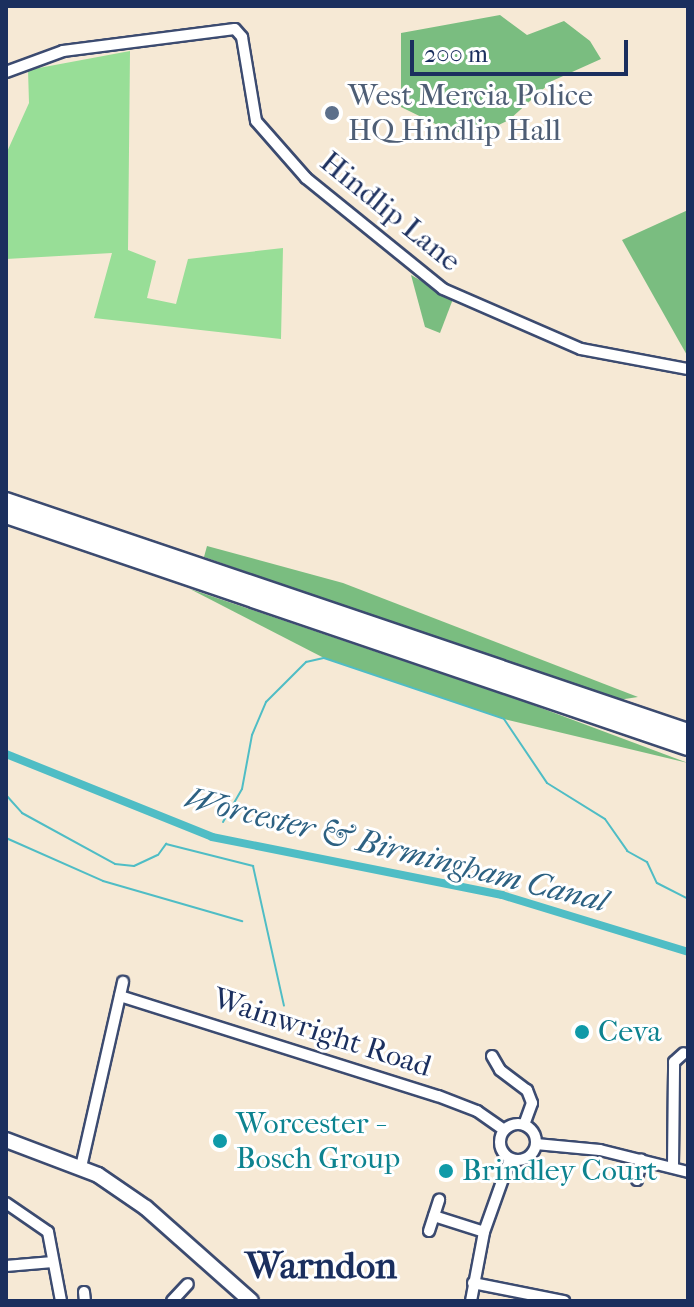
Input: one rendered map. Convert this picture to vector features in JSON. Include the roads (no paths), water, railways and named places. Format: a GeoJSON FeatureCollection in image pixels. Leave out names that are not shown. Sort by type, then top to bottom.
{"type":"FeatureCollection","features":[{"type":"Feature","properties":{"kind":"highway"},"geometry":{"type":"LineString","coordinates":[[6,501],[688,732]]}},
{"type":"Feature","properties":{"kind":"highway"},"geometry":{"type":"LineString","coordinates":[[6,515],[688,747]]}},
{"type":"Feature","properties":{"kind":"main road"},"geometry":{"type":"LineString","coordinates":[[6,1140],[81,1167],[146,1208],[251,1301]]}},
{"type":"Feature","properties":{"kind":"street","name":"Hindlip Lane"},"geometry":{"type":"LineString","coordinates":[[6,72],[63,51],[235,29],[242,37],[256,121],[306,178],[431,280],[581,349],[688,369]]}},
{"type":"Feature","properties":{"kind":"street"},"geometry":{"type":"LineString","coordinates":[[81,1167],[123,982]]}},
{"type":"Feature","properties":{"kind":"street","name":"Wainwright Road"},"geometry":{"type":"LineString","coordinates":[[120,996],[438,1096],[477,1111],[504,1130]]}},
{"type":"Feature","properties":{"kind":"street"},"geometry":{"type":"LineString","coordinates":[[673,1166],[674,1062],[684,1053]]}},
{"type":"Feature","properties":{"kind":"street"},"geometry":{"type":"LineString","coordinates":[[492,1056],[500,1070],[527,1090],[532,1103],[524,1125]]}},
{"type":"Feature","properties":{"kind":"street"},"geometry":{"type":"LineString","coordinates":[[510,1159],[499,1146],[504,1130],[524,1125]]}},
{"type":"Feature","properties":{"kind":"street"},"geometry":{"type":"LineString","coordinates":[[524,1125],[536,1144],[641,1159],[688,1172]]}},
{"type":"Feature","properties":{"kind":"street"},"geometry":{"type":"LineString","coordinates":[[510,1159],[527,1158],[536,1144]]}},
{"type":"Feature","properties":{"kind":"street"},"geometry":{"type":"LineString","coordinates":[[471,1301],[484,1232],[510,1159]]}},
{"type":"Feature","properties":{"kind":"street"},"geometry":{"type":"LineString","coordinates":[[637,1180],[641,1159]]}},
{"type":"Feature","properties":{"kind":"street"},"geometry":{"type":"LineString","coordinates":[[429,1231],[439,1200]]}},
{"type":"Feature","properties":{"kind":"street"},"geometry":{"type":"LineString","coordinates":[[6,1203],[48,1232],[61,1301]]}},
{"type":"Feature","properties":{"kind":"street"},"geometry":{"type":"LineString","coordinates":[[434,1216],[484,1232]]}},
{"type":"Feature","properties":{"kind":"street"},"geometry":{"type":"LineString","coordinates":[[6,1266],[53,1262]]}},
{"type":"Feature","properties":{"kind":"street"},"geometry":{"type":"LineString","coordinates":[[473,1283],[564,1301]]}},
{"type":"Feature","properties":{"kind":"street"},"geometry":{"type":"LineString","coordinates":[[172,1301],[188,1284]]}},
{"type":"Feature","properties":{"kind":"waterway"},"geometry":{"type":"LineString","coordinates":[[223,822],[242,789],[252,735],[266,702],[306,662],[324,658],[504,719],[547,783],[605,819],[627,851],[647,862],[657,883],[688,899]]}},
{"type":"Feature","properties":{"kind":"waterway","name":"Worcester & Birmingham Canal"},"geometry":{"type":"LineString","coordinates":[[6,754],[212,837],[502,895],[688,952]]}},
{"type":"Feature","properties":{"kind":"waterway"},"geometry":{"type":"LineString","coordinates":[[6,795],[22,813],[115,864],[134,866],[158,855],[166,844],[253,866],[284,1006]]}},
{"type":"Feature","properties":{"kind":"waterway"},"geometry":{"type":"LineString","coordinates":[[6,838],[103,881],[242,921]]}},
{"type":"Feature","properties":{"kind":"place","name":"West Mercia Police HQ Hindlip Hall"},"geometry":{"type":"Point","coordinates":[332,113]}},
{"type":"Feature","properties":{"kind":"place","name":"Ceva"},"geometry":{"type":"Point","coordinates":[582,1032]}},
{"type":"Feature","properties":{"kind":"place","name":"Worcester - Bosch Group"},"geometry":{"type":"Point","coordinates":[220,1141]}},
{"type":"Feature","properties":{"kind":"place","name":"Brindley Court"},"geometry":{"type":"Point","coordinates":[446,1171]}},
{"type":"Feature","properties":{"kind":"district","name":"Warndon"},"geometry":{"type":"Point","coordinates":[321,1266]}}]}
